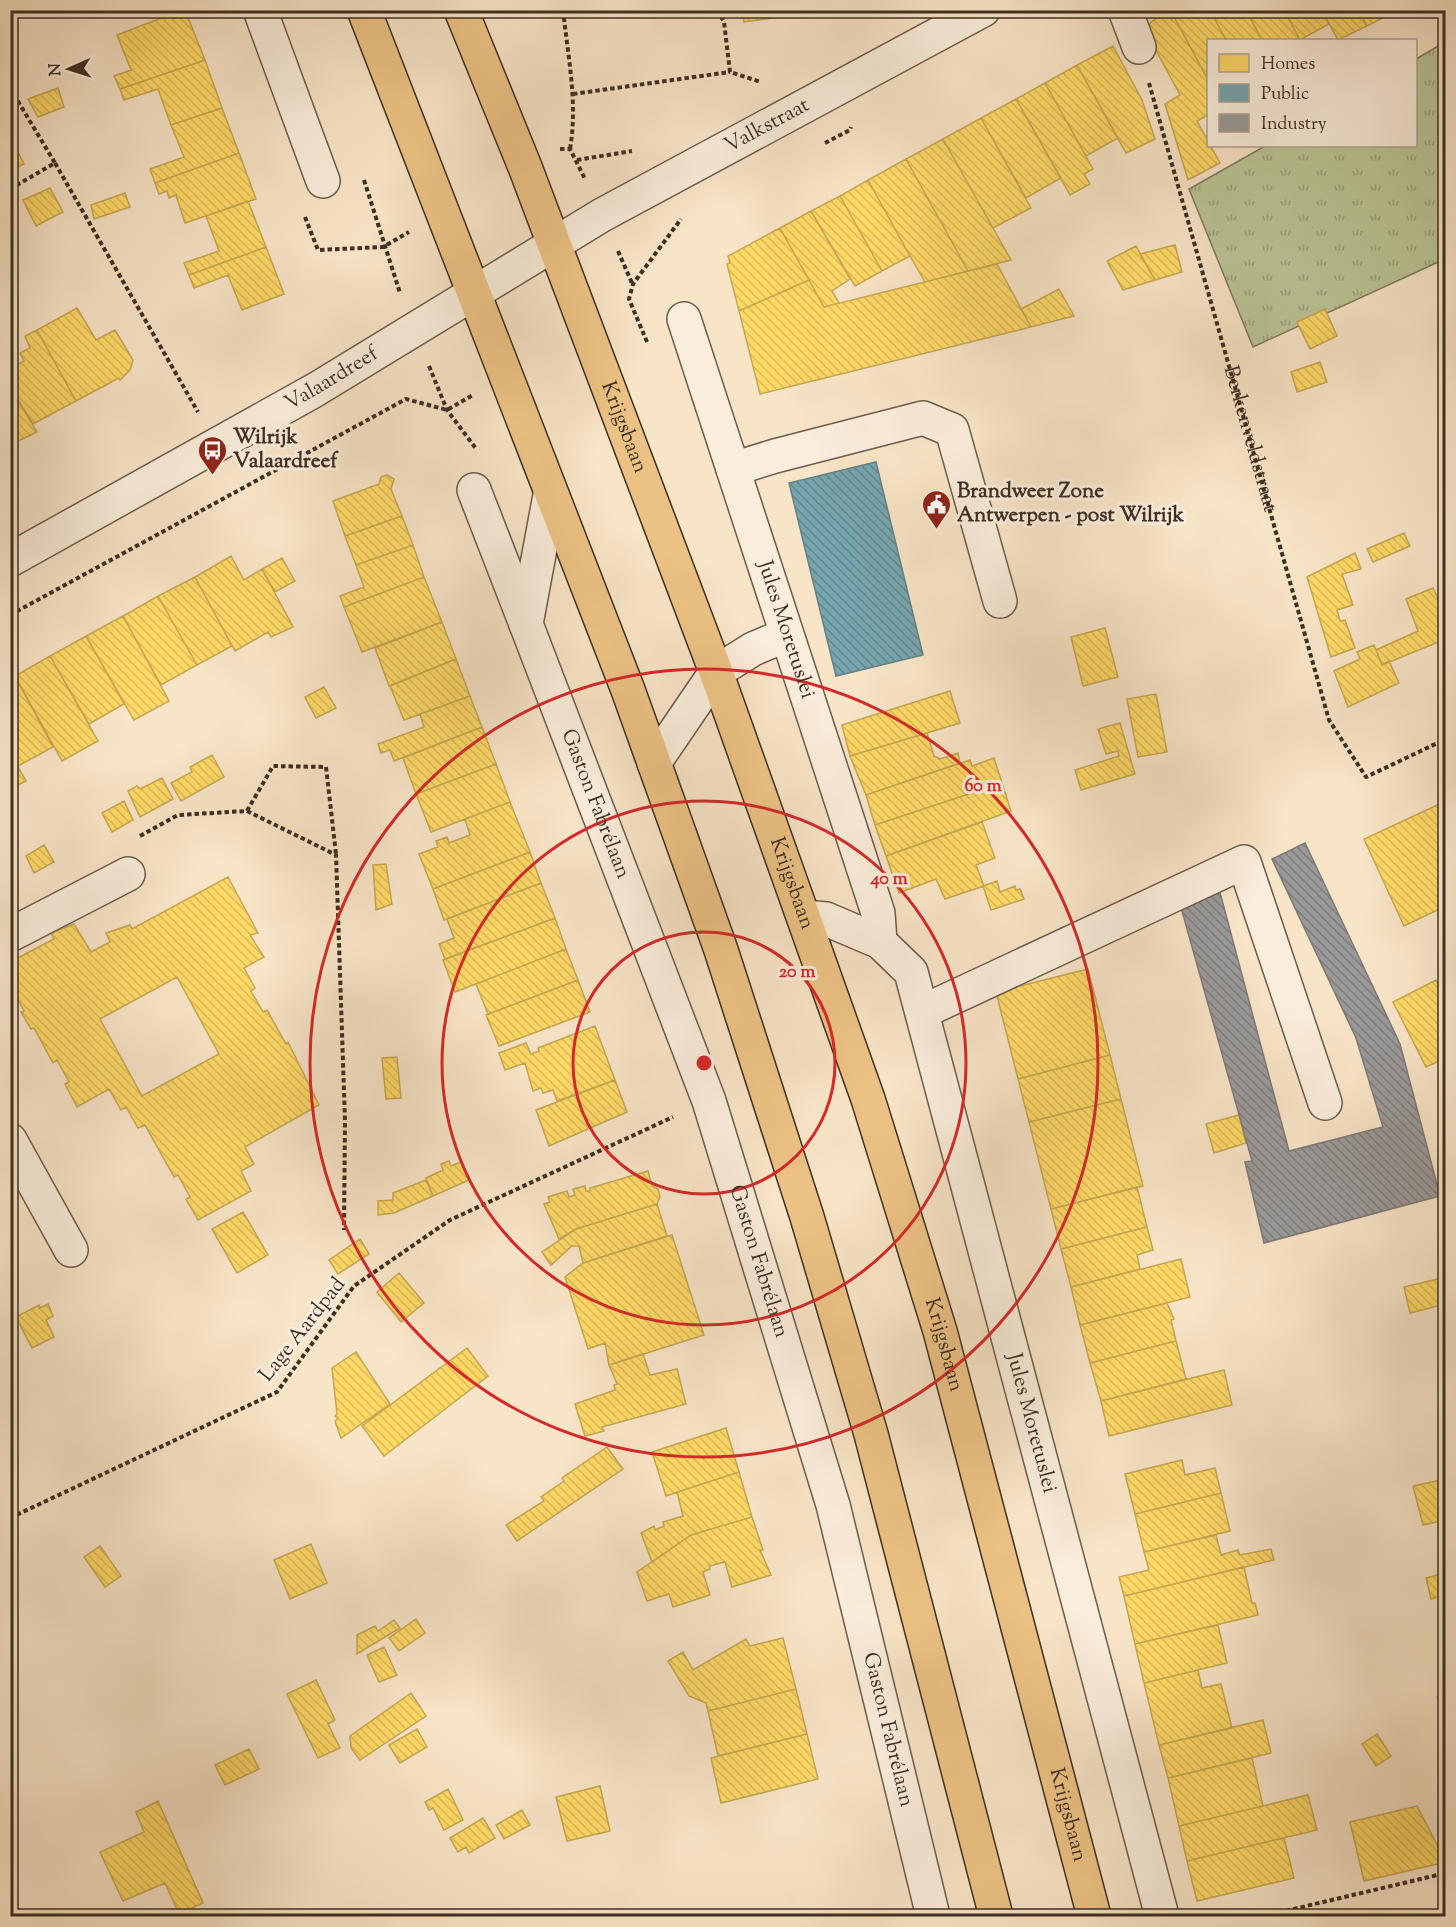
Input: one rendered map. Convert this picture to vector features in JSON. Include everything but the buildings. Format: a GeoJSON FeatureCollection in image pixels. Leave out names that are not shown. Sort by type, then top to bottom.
{"type":"FeatureCollection","features":[{"type":"Feature","properties":{"kind":"main road"},"geometry":{"type":"LineString","coordinates":[[364,10],[654,763],[721,951],[807,1216],[871,1434],[996,1917]]}},
{"type":"Feature","properties":{"kind":"main road","name":"Krijgsbaan"},"geometry":{"type":"LineString","coordinates":[[461,10],[555,244],[716,672],[868,1100],[940,1331],[1094,1917]]}},
{"type":"Feature","properties":{"kind":"street"},"geometry":{"type":"LineString","coordinates":[[260,10],[323,181]]}},
{"type":"Feature","properties":{"kind":"street","name":"Valkstraat"},"geometry":{"type":"LineString","coordinates":[[555,244],[613,210],[983,10]]}},
{"type":"Feature","properties":{"kind":"street"},"geometry":{"type":"LineString","coordinates":[[1125,10],[1139,47]]}},
{"type":"Feature","properties":{"kind":"street","name":"Valaardreef"},"geometry":{"type":"LineString","coordinates":[[10,560],[315,390],[555,244]]}},
{"type":"Feature","properties":{"kind":"street","name":"Jules Moretuslei"},"geometry":{"type":"LineString","coordinates":[[684,319],[878,913],[880,942]]}},
{"type":"Feature","properties":{"kind":"street"},"geometry":{"type":"LineString","coordinates":[[733,469],[923,418],[952,430],[1000,602]]}},
{"type":"Feature","properties":{"kind":"street","name":"Gaston Fabrélaan"},"geometry":{"type":"LineString","coordinates":[[474,490],[709,1101],[833,1505],[933,1917]]}},
{"type":"Feature","properties":{"kind":"street"},"geometry":{"type":"LineString","coordinates":[[526,624],[550,495]]}},
{"type":"Feature","properties":{"kind":"street"},"geometry":{"type":"LineString","coordinates":[[654,763],[716,672],[753,649],[786,635]]}},
{"type":"Feature","properties":{"kind":"street"},"geometry":{"type":"LineString","coordinates":[[922,1012],[1244,862],[1325,1104]]}},
{"type":"Feature","properties":{"kind":"street"},"geometry":{"type":"LineString","coordinates":[[10,935],[128,874]]}},
{"type":"Feature","properties":{"kind":"street","name":"Jules Moretuslei"},"geometry":{"type":"LineString","coordinates":[[804,917],[826,919],[880,942],[911,972],[1162,1917]]}},
{"type":"Feature","properties":{"kind":"street"},"geometry":{"type":"LineString","coordinates":[[10,1140],[71,1250]]}},
{"type":"Feature","properties":{"kind":"path"},"geometry":{"type":"LineString","coordinates":[[563,10],[573,94],[573,129],[570,150],[577,160]]}},
{"type":"Feature","properties":{"kind":"path"},"geometry":{"type":"LineString","coordinates":[[717,10],[724,22],[730,72]]}},
{"type":"Feature","properties":{"kind":"path","name":"Berkenveldstraat"},"geometry":{"type":"LineString","coordinates":[[1139,47],[1329,720],[1366,777],[1446,739]]}},
{"type":"Feature","properties":{"kind":"path"},"geometry":{"type":"LineString","coordinates":[[573,94],[730,72],[761,82]]}},
{"type":"Feature","properties":{"kind":"path"},"geometry":{"type":"LineString","coordinates":[[10,88],[216,444]]}},
{"type":"Feature","properties":{"kind":"path"},"geometry":{"type":"LineString","coordinates":[[558,149],[570,150]]}},
{"type":"Feature","properties":{"kind":"path"},"geometry":{"type":"LineString","coordinates":[[10,189],[55,163]]}},
{"type":"Feature","properties":{"kind":"path"},"geometry":{"type":"LineString","coordinates":[[323,181],[294,189],[318,250],[383,247],[392,272]]}},
{"type":"Feature","properties":{"kind":"path"},"geometry":{"type":"LineString","coordinates":[[629,299],[633,284]]}},
{"type":"Feature","properties":{"kind":"path"},"geometry":{"type":"LineString","coordinates":[[10,615],[406,399],[447,410],[414,330]]}},
{"type":"Feature","properties":{"kind":"path"},"geometry":{"type":"LineString","coordinates":[[247,811],[273,766],[326,767],[336,855],[345,1121],[344,1230]]}},
{"type":"Feature","properties":{"kind":"path"},"geometry":{"type":"LineString","coordinates":[[138,837],[178,815],[247,811],[336,855]]}},
{"type":"Feature","properties":{"kind":"path","name":"Lage Aardpad"},"geometry":{"type":"LineString","coordinates":[[10,1518],[277,1392],[354,1286],[450,1220],[709,1101]]}},
{"type":"Feature","properties":{"kind":"path"},"geometry":{"type":"LineString","coordinates":[[1264,1917],[1446,1874]]}},
{"type":"Feature","properties":{"kind":"green space"},"geometry":{"type":"Polygon","coordinates":[[[1445,42],[1445,259],[1253,347],[1189,189],[1263,147],[1417,147],[1417,58],[1445,42]]]}},
{"type":"Feature","properties":{"kind":"place","name":"Wilrijk Valaardreef"},"geometry":{"type":"Point","coordinates":[212,476]}},
{"type":"Feature","properties":{"kind":"place","name":"Brandweer Zone Antwerpen - post Wilrijk"},"geometry":{"type":"Point","coordinates":[936,530]}}]}
